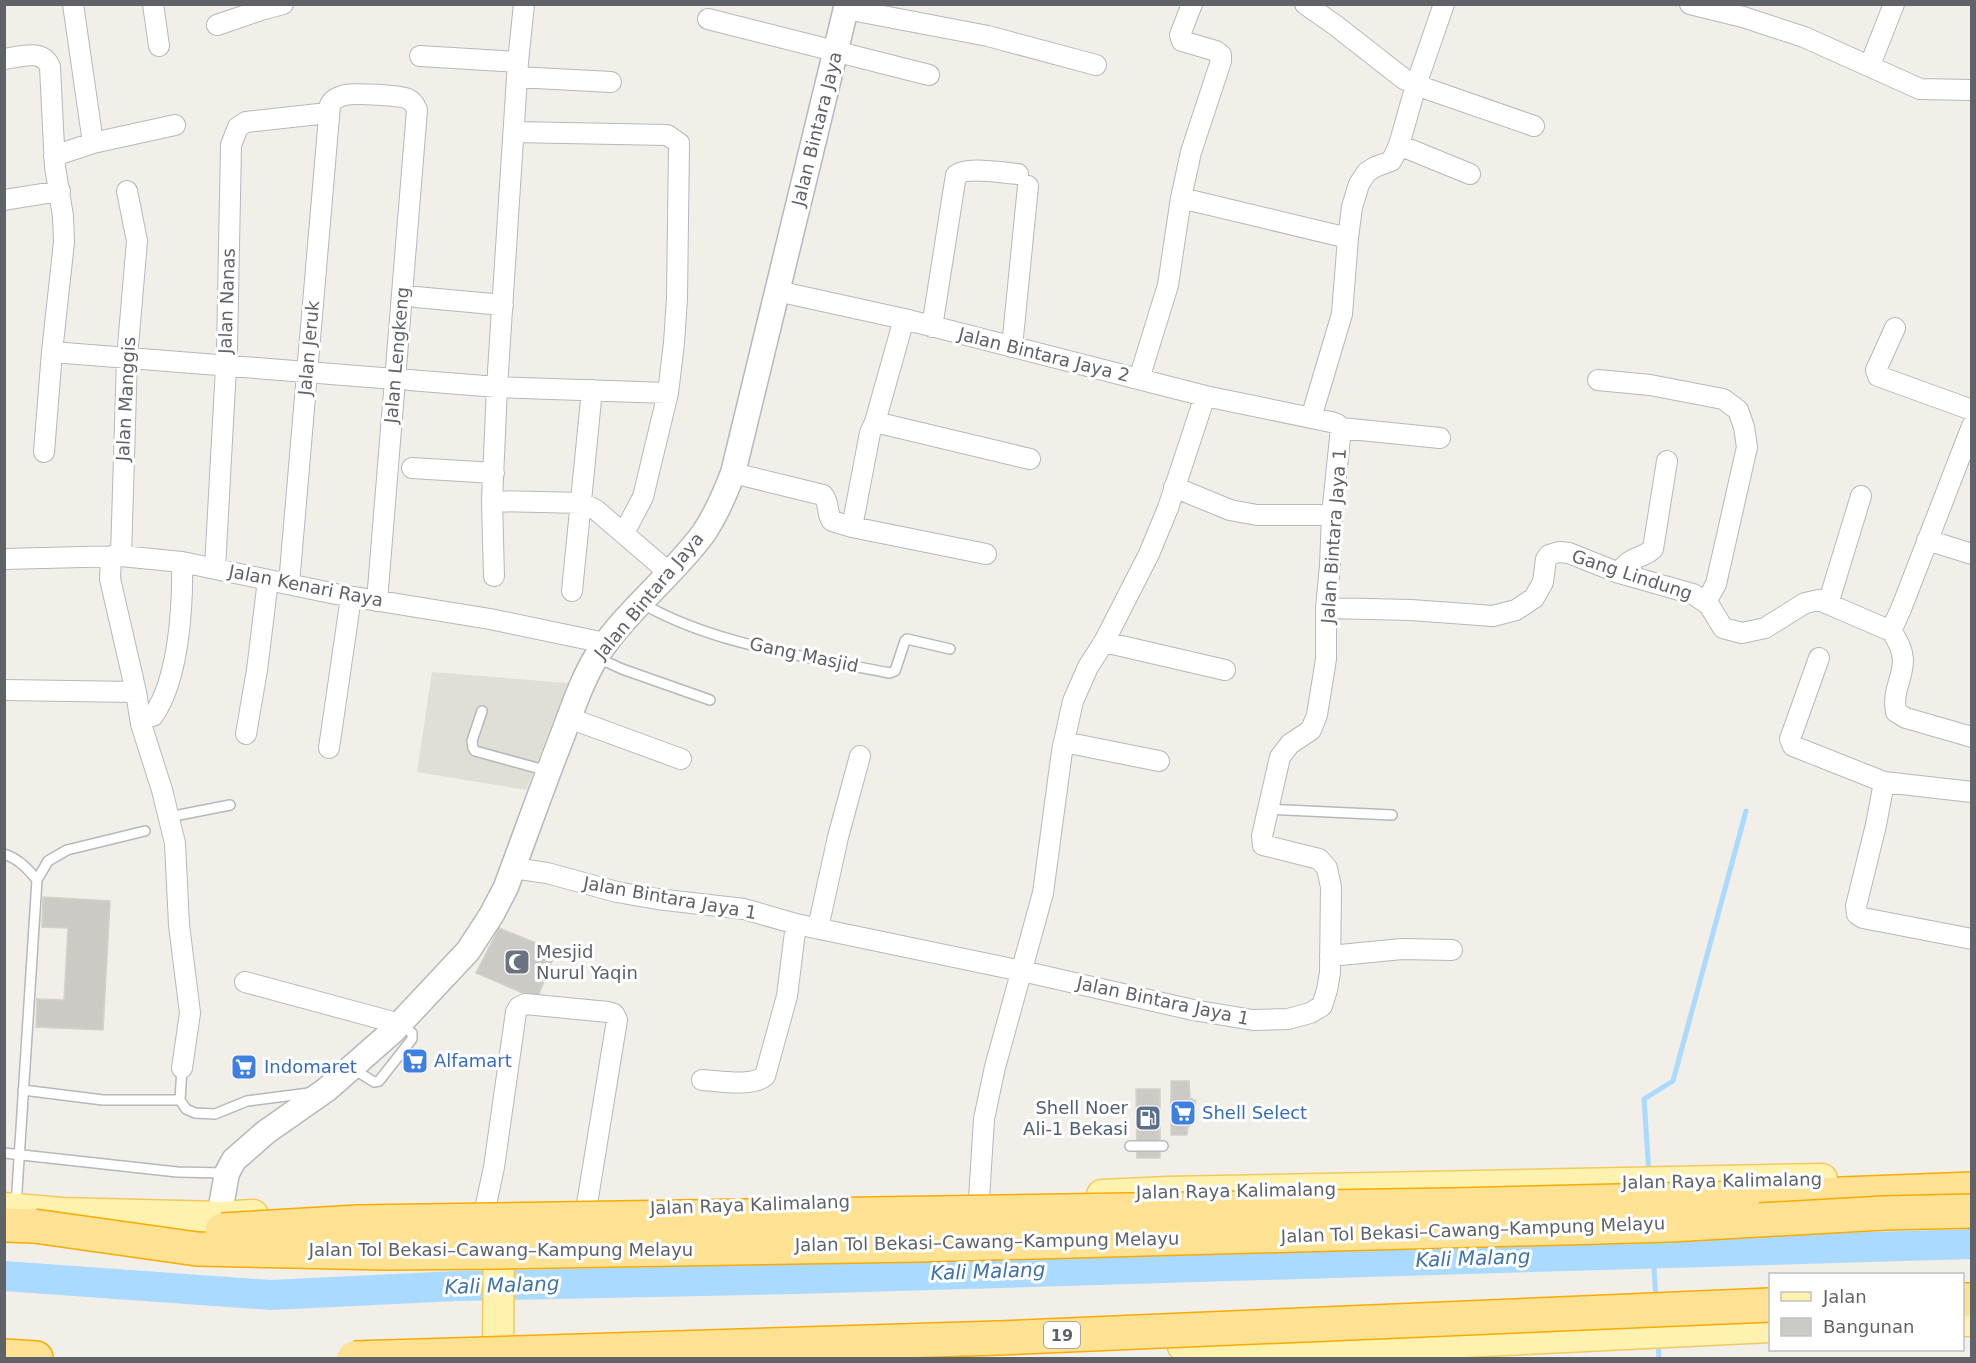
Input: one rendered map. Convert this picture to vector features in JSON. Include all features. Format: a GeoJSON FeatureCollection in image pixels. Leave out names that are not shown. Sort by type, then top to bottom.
{"type":"FeatureCollection","features":[{"type":"Feature","properties":{"kind":"highway"},"geometry":{"type":"LineString","coordinates":[[15,1217],[214,1231],[370,1221],[1452,1205],[1743,1198],[1971,1189]]}},
{"type":"Feature","properties":{"kind":"highway","name":"Jalan Tol Bekasi–Cawang–Kampung Melayu"},"geometry":{"type":"LineString","coordinates":[[15,1217],[197,1249],[410,1253],[917,1245],[1599,1227],[1971,1211]]}},
{"type":"Feature","properties":{"kind":"highway","name":"19"},"geometry":{"type":"LineString","coordinates":[[354,1359],[998,1338],[1769,1305]]}},
{"type":"Feature","properties":{"kind":"highway"},"geometry":{"type":"LineString","coordinates":[[4,1356],[36,1359]]}},
{"type":"Feature","properties":{"kind":"main road","name":"Jalan Raya Kalimalang"},"geometry":{"type":"LineString","coordinates":[[15,1217],[62,1213],[219,1217],[244,1230],[496,1228],[586,1210],[1168,1192],[1971,1176]]}},
{"type":"Feature","properties":{"kind":"main road"},"geometry":{"type":"LineString","coordinates":[[496,1228],[498,1348]]}},
{"type":"Feature","properties":{"kind":"main road"},"geometry":{"type":"LineString","coordinates":[[848,1359],[1228,1352],[1769,1327]]}},
{"type":"Feature","properties":{"kind":"street"},"geometry":{"type":"LineString","coordinates":[[73,4],[93,143]]}},
{"type":"Feature","properties":{"kind":"street"},"geometry":{"type":"LineString","coordinates":[[153,4],[159,46]]}},
{"type":"Feature","properties":{"kind":"street"},"geometry":{"type":"LineString","coordinates":[[217,25],[260,7],[283,4]]}},
{"type":"Feature","properties":{"kind":"street"},"geometry":{"type":"LineString","coordinates":[[494,576],[492,501],[497,387],[517,70],[524,4]]}},
{"type":"Feature","properties":{"kind":"street"},"geometry":{"type":"LineString","coordinates":[[1139,379],[1168,285],[1181,198],[1191,152],[1221,61],[1221,55],[1216,51],[1182,41],[1179,35],[1192,4]]}},
{"type":"Feature","properties":{"kind":"street"},"geometry":{"type":"LineString","coordinates":[[1305,4],[1396,73],[1416,85],[1534,126]]}},
{"type":"Feature","properties":{"kind":"street"},"geometry":{"type":"LineString","coordinates":[[1311,418],[1342,314],[1352,207],[1359,184],[1367,172],[1375,166],[1391,160],[1399,145],[1416,85],[1444,4]]}},
{"type":"Feature","properties":{"kind":"street"},"geometry":{"type":"LineString","coordinates":[[1690,4],[1743,17],[1804,37],[1920,89],[1971,90]]}},
{"type":"Feature","properties":{"kind":"street"},"geometry":{"type":"LineString","coordinates":[[1870,65],[1894,4]]}},
{"type":"Feature","properties":{"kind":"street"},"geometry":{"type":"LineString","coordinates":[[846,7],[988,36],[1096,65]]}},
{"type":"Feature","properties":{"kind":"street","name":"Jalan Bintara Jaya"},"geometry":{"type":"LineString","coordinates":[[219,1217],[228,1173],[234,1160],[266,1132],[326,1090],[352,1068],[400,1024],[468,951],[492,914],[513,868],[586,675],[601,650],[702,534],[724,496],[733,473],[846,7]]}},
{"type":"Feature","properties":{"kind":"street"},"geometry":{"type":"LineString","coordinates":[[708,20],[929,75]]}},
{"type":"Feature","properties":{"kind":"street"},"geometry":{"type":"LineString","coordinates":[[4,59],[41,56],[47,60],[50,68],[54,167],[60,191],[64,243],[52,352],[45,452]]}},
{"type":"Feature","properties":{"kind":"street"},"geometry":{"type":"LineString","coordinates":[[420,56],[611,82]]}},
{"type":"Feature","properties":{"kind":"street","name":"Jalan Lengkeng"},"geometry":{"type":"LineString","coordinates":[[328,113],[332,101],[347,94],[403,97],[409,99],[417,110],[402,379],[377,601]]}},
{"type":"Feature","properties":{"kind":"street","name":"Jalan Nanas"},"geometry":{"type":"LineString","coordinates":[[215,568],[227,349],[231,145],[238,128],[246,122],[328,113]]}},
{"type":"Feature","properties":{"kind":"street","name":"Jalan Jeruk"},"geometry":{"type":"LineString","coordinates":[[289,584],[328,113]]}},
{"type":"Feature","properties":{"kind":"street"},"geometry":{"type":"LineString","coordinates":[[54,156],[93,143],[175,125]]}},
{"type":"Feature","properties":{"kind":"street"},"geometry":{"type":"LineString","coordinates":[[514,132],[667,135],[679,143],[677,298],[668,393],[643,497],[624,533]]}},
{"type":"Feature","properties":{"kind":"street"},"geometry":{"type":"LineString","coordinates":[[1399,145],[1470,174]]}},
{"type":"Feature","properties":{"kind":"street"},"geometry":{"type":"LineString","coordinates":[[932,327],[956,175],[960,172],[973,171],[1023,180],[1012,347]]}},
{"type":"Feature","properties":{"kind":"street"},"geometry":{"type":"LineString","coordinates":[[4,200],[60,191]]}},
{"type":"Feature","properties":{"kind":"street","name":"Jalan Manggis"},"geometry":{"type":"LineString","coordinates":[[127,191],[137,241],[127,358],[116,556],[110,579],[136,692],[141,724],[175,843],[179,925],[190,1013],[182,1068]]}},
{"type":"Feature","properties":{"kind":"street"},"geometry":{"type":"LineString","coordinates":[[1181,198],[1348,238]]}},
{"type":"Feature","properties":{"kind":"street","name":"Jalan Bintara Jaya 2"},"geometry":{"type":"LineString","coordinates":[[777,291],[904,319],[1205,396],[1311,418]]}},
{"type":"Feature","properties":{"kind":"street"},"geometry":{"type":"LineString","coordinates":[[416,297],[502,305]]}},
{"type":"Feature","properties":{"kind":"street"},"geometry":{"type":"LineString","coordinates":[[852,527],[870,433],[904,319]]}},
{"type":"Feature","properties":{"kind":"street"},"geometry":{"type":"LineString","coordinates":[[1895,328],[1876,370],[1878,376],[1971,410]]}},
{"type":"Feature","properties":{"kind":"street"},"geometry":{"type":"LineString","coordinates":[[52,352],[497,387],[668,393]]}},
{"type":"Feature","properties":{"kind":"street"},"geometry":{"type":"LineString","coordinates":[[1598,380],[1650,385],[1723,399],[1738,410],[1744,427],[1747,447],[1721,567],[1716,584],[1706,602]]}},
{"type":"Feature","properties":{"kind":"street"},"geometry":{"type":"LineString","coordinates":[[572,591],[592,390]]}},
{"type":"Feature","properties":{"kind":"street"},"geometry":{"type":"LineString","coordinates":[[979,1199],[984,1119],[995,1067],[1043,893],[1064,741],[1073,701],[1088,667],[1104,642],[1149,554],[1168,508],[1205,396]]}},
{"type":"Feature","properties":{"kind":"street","name":"Jalan Bintara Jaya 1"},"geometry":{"type":"LineString","coordinates":[[513,868],[547,873],[617,892],[744,909],[796,924],[1022,970],[1193,1010],[1253,1020],[1288,1019],[1310,1013],[1322,1006],[1328,990],[1331,888],[1327,868],[1318,859],[1263,845],[1263,826],[1280,757],[1290,744],[1311,730],[1317,715],[1326,659],[1326,608],[1341,428],[1331,422],[1311,418]]}},
{"type":"Feature","properties":{"kind":"street"},"geometry":{"type":"LineString","coordinates":[[875,422],[1030,459]]}},
{"type":"Feature","properties":{"kind":"street"},"geometry":{"type":"LineString","coordinates":[[1891,631],[1971,426]]}},
{"type":"Feature","properties":{"kind":"street"},"geometry":{"type":"LineString","coordinates":[[1341,428],[1440,438]]}},
{"type":"Feature","properties":{"kind":"street"},"geometry":{"type":"LineString","coordinates":[[1619,573],[1628,562],[1653,549],[1667,462]]}},
{"type":"Feature","properties":{"kind":"street"},"geometry":{"type":"LineString","coordinates":[[412,468],[494,473]]}},
{"type":"Feature","properties":{"kind":"street"},"geometry":{"type":"LineString","coordinates":[[733,473],[823,495],[828,502],[828,511],[832,521],[986,554]]}},
{"type":"Feature","properties":{"kind":"street"},"geometry":{"type":"LineString","coordinates":[[1174,487],[1230,510],[1257,515],[1332,516]]}},
{"type":"Feature","properties":{"kind":"street"},"geometry":{"type":"LineString","coordinates":[[1860,496],[1828,604],[1891,631],[1899,641],[1904,663],[1894,704],[1896,712],[1906,718],[1971,737]]}},
{"type":"Feature","properties":{"kind":"street"},"geometry":{"type":"LineString","coordinates":[[492,501],[582,503],[596,510],[624,533],[668,574]]}},
{"type":"Feature","properties":{"kind":"street"},"geometry":{"type":"LineString","coordinates":[[1927,540],[1971,554]]}},
{"type":"Feature","properties":{"kind":"street","name":"Gang Lindung"},"geometry":{"type":"LineString","coordinates":[[1326,608],[1411,610],[1493,616],[1516,610],[1534,598],[1543,582],[1546,559],[1553,552],[1569,554],[1619,573],[1687,591],[1706,602],[1723,628],[1742,633],[1765,628],[1805,603],[1819,600],[1828,604]]}},
{"type":"Feature","properties":{"kind":"street","name":"Jalan Kenari Raya"},"geometry":{"type":"LineString","coordinates":[[4,559],[116,556],[182,562],[351,597],[545,629],[601,650]]}},
{"type":"Feature","properties":{"kind":"street"},"geometry":{"type":"LineString","coordinates":[[153,716],[162,703],[169,684],[179,632],[183,585],[182,562]]}},
{"type":"Feature","properties":{"kind":"street"},"geometry":{"type":"LineString","coordinates":[[246,734],[257,670],[268,579]]}},
{"type":"Feature","properties":{"kind":"street"},"geometry":{"type":"LineString","coordinates":[[329,748],[351,597]]}},
{"type":"Feature","properties":{"kind":"street"},"geometry":{"type":"LineString","coordinates":[[1104,642],[1225,670]]}},
{"type":"Feature","properties":{"kind":"street"},"geometry":{"type":"LineString","coordinates":[[1819,658],[1790,739],[1793,746],[1884,782],[1971,792]]}},
{"type":"Feature","properties":{"kind":"street"},"geometry":{"type":"LineString","coordinates":[[4,690],[136,692]]}},
{"type":"Feature","properties":{"kind":"street"},"geometry":{"type":"LineString","coordinates":[[569,718],[681,759]]}},
{"type":"Feature","properties":{"kind":"street"},"geometry":{"type":"LineString","coordinates":[[1064,741],[1159,760]]}},
{"type":"Feature","properties":{"kind":"street"},"geometry":{"type":"LineString","coordinates":[[818,928],[838,837],[860,756]]}},
{"type":"Feature","properties":{"kind":"street"},"geometry":{"type":"LineString","coordinates":[[1884,782],[1856,906],[1857,914],[1863,918],[1971,939]]}},
{"type":"Feature","properties":{"kind":"street"},"geometry":{"type":"LineString","coordinates":[[702,1080],[748,1082],[759,1081],[765,1076],[787,996],[796,924]]}},
{"type":"Feature","properties":{"kind":"street"},"geometry":{"type":"LineString","coordinates":[[1330,956],[1402,949],[1452,950]]}},
{"type":"Feature","properties":{"kind":"street"},"geometry":{"type":"LineString","coordinates":[[245,982],[400,1024]]}},
{"type":"Feature","properties":{"kind":"street"},"geometry":{"type":"LineString","coordinates":[[496,1228],[494,1167],[516,1012],[525,1004],[608,1012],[614,1014],[617,1020],[586,1210]]}},
{"type":"Feature","properties":{"kind":"lane","name":"Gang Masjid"},"geometry":{"type":"LineString","coordinates":[[640,603],[664,616],[735,641],[889,673],[895,671],[907,639],[950,649]]}},
{"type":"Feature","properties":{"kind":"lane"},"geometry":{"type":"LineString","coordinates":[[601,650],[622,669],[710,700]]}},
{"type":"Feature","properties":{"kind":"lane"},"geometry":{"type":"LineString","coordinates":[[482,711],[472,741],[475,751],[548,771]]}},
{"type":"Feature","properties":{"kind":"lane"},"geometry":{"type":"LineString","coordinates":[[169,817],[230,805]]}},
{"type":"Feature","properties":{"kind":"lane"},"geometry":{"type":"LineString","coordinates":[[1267,809],[1392,815]]}},
{"type":"Feature","properties":{"kind":"lane"},"geometry":{"type":"LineString","coordinates":[[15,1217],[37,880],[48,861],[67,850],[146,831]]}},
{"type":"Feature","properties":{"kind":"lane"},"geometry":{"type":"LineString","coordinates":[[4,854],[12,856],[37,880]]}},
{"type":"Feature","properties":{"kind":"lane"},"geometry":{"type":"LineString","coordinates":[[182,1068],[180,1100],[186,1109],[195,1113],[215,1114],[247,1101],[326,1090]]}},
{"type":"Feature","properties":{"kind":"lane"},"geometry":{"type":"LineString","coordinates":[[23,1090],[103,1100],[180,1100]]}},
{"type":"Feature","properties":{"kind":"lane"},"geometry":{"type":"LineString","coordinates":[[1130,1146],[1164,1146]]}},
{"type":"Feature","properties":{"kind":"lane"},"geometry":{"type":"LineString","coordinates":[[4,1154],[177,1172],[228,1173]]}},
{"type":"Feature","properties":{"kind":"shaded area"},"geometry":{"type":"Polygon","coordinates":[[[432,672],[568,683],[526,790],[417,772],[432,672]]]}},
{"type":"Feature","properties":{"kind":"building"},"geometry":{"type":"Polygon","coordinates":[[[43,897],[110,901],[103,1030],[36,1027],[37,999],[64,1000],[68,928],[42,927],[43,897]]]}},
{"type":"Feature","properties":{"kind":"building","name":"Mesjid Nurul Yaqin"},"geometry":{"type":"Polygon","coordinates":[[[499,928],[556,951],[537,999],[476,973],[499,928]]]}},
{"type":"Feature","properties":{"kind":"building","name":"Shell Select"},"geometry":{"type":"Polygon","coordinates":[[[1171,1081],[1189,1081],[1190,1098],[1196,1101],[1192,1125],[1188,1127],[1187,1135],[1171,1135],[1171,1081]]]}},
{"type":"Feature","properties":{"kind":"building","name":"Shell Noer Ali-1 Bekasi"},"geometry":{"type":"Polygon","coordinates":[[[1136,1089],[1160,1089],[1160,1158],[1137,1158],[1136,1089]]]}},
{"type":"Feature","properties":{"kind":"waterway"},"geometry":{"type":"LineString","coordinates":[[1649,1174],[1644,1099],[1673,1081],[1746,811]]}},
{"type":"Feature","properties":{"kind":"waterway"},"geometry":{"type":"LineString","coordinates":[[1652,1237],[1656,1300]]}},
{"type":"Feature","properties":{"kind":"waterway","name":"Kali Malang"},"geometry":{"type":"LineString","coordinates":[[4,1276],[271,1295],[457,1286],[796,1279],[1972,1244]]}},
{"type":"Feature","properties":{"kind":"waterway"},"geometry":{"type":"LineString","coordinates":[[1658,1342],[1659,1358]]}},
{"type":"Feature","properties":{"kind":"place","name":"Mesjid Nurul Yaqin"},"geometry":{"type":"Point","coordinates":[517,962]}},
{"type":"Feature","properties":{"kind":"place","name":"Alfamart"},"geometry":{"type":"Point","coordinates":[415,1061]}},
{"type":"Feature","properties":{"kind":"place","name":"Indomaret"},"geometry":{"type":"Point","coordinates":[244,1067]}},
{"type":"Feature","properties":{"kind":"place","name":"Shell Select"},"geometry":{"type":"Point","coordinates":[1183,1113]}},
{"type":"Feature","properties":{"kind":"place","name":"Shell Noer Ali-1 Bekasi"},"geometry":{"type":"Point","coordinates":[1148,1118]}}]}
